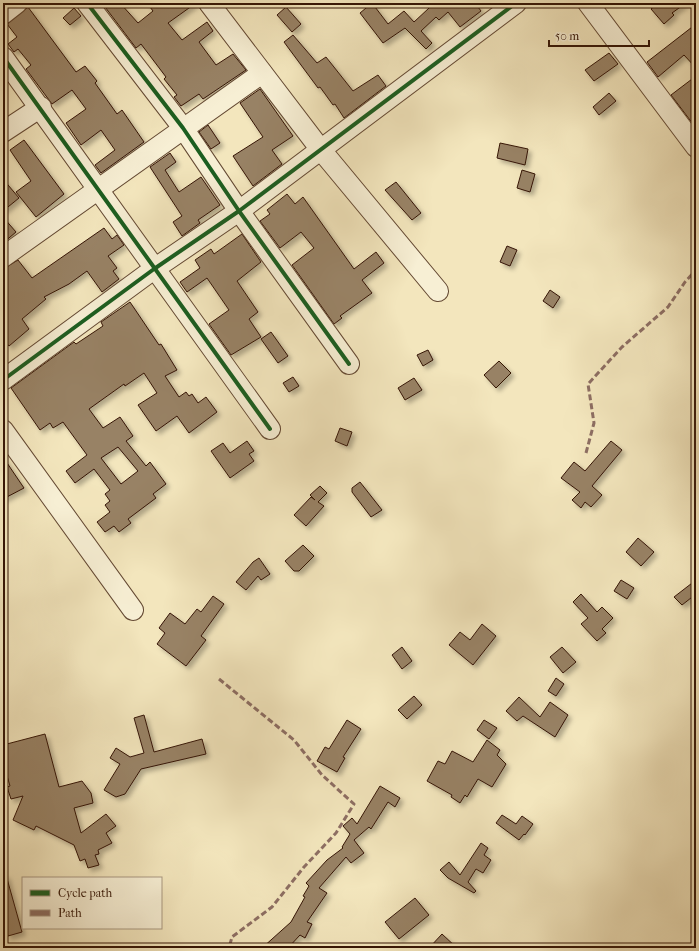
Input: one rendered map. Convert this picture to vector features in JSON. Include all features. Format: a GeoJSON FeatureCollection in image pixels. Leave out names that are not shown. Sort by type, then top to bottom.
{"type":"FeatureCollection","features":[{"type":"Feature","properties":{"kind":"street"},"geometry":{"type":"LineString","coordinates":[[3,14],[16,3]]}},
{"type":"Feature","properties":{"kind":"street"},"geometry":{"type":"LineString","coordinates":[[87,3],[183,128],[349,364]]}},
{"type":"Feature","properties":{"kind":"street"},"geometry":{"type":"LineString","coordinates":[[209,3],[321,150],[438,291]]}},
{"type":"Feature","properties":{"kind":"street"},"geometry":{"type":"LineString","coordinates":[[3,380],[154,269],[240,211],[516,3]]}},
{"type":"Feature","properties":{"kind":"street"},"geometry":{"type":"LineString","coordinates":[[588,3],[696,147]]}},
{"type":"Feature","properties":{"kind":"street"},"geometry":{"type":"LineString","coordinates":[[3,57],[270,429]]}},
{"type":"Feature","properties":{"kind":"street"},"geometry":{"type":"LineString","coordinates":[[3,257],[262,73]]}},
{"type":"Feature","properties":{"kind":"street"},"geometry":{"type":"LineString","coordinates":[[3,132],[40,107]]}},
{"type":"Feature","properties":{"kind":"street"},"geometry":{"type":"LineString","coordinates":[[3,430],[133,610]]}},
{"type":"Feature","properties":{"kind":"building"},"geometry":{"type":"Polygon","coordinates":[[[102,3],[120,3],[138,23],[153,11],[147,3],[196,3],[168,23],[182,40],[207,22],[213,31],[199,42],[216,65],[233,54],[246,70],[203,99],[199,94],[181,106],[174,97],[177,95],[164,79],[166,77],[141,44],[136,48],[102,3]]]}},
{"type":"Feature","properties":{"kind":"building"},"geometry":{"type":"Polygon","coordinates":[[[372,3],[388,24],[404,11],[414,22],[429,8],[425,3],[475,3],[481,11],[460,27],[448,12],[439,20],[436,17],[421,31],[432,43],[426,49],[405,28],[383,43],[360,13],[372,3]]]}},
{"type":"Feature","properties":{"kind":"building"},"geometry":{"type":"Polygon","coordinates":[[[658,3],[686,3],[672,13],[674,15],[664,24],[651,9],[658,3]]]}},
{"type":"Feature","properties":{"kind":"building"},"geometry":{"type":"Polygon","coordinates":[[[28,7],[76,72],[85,66],[97,81],[95,83],[117,114],[122,110],[144,142],[101,173],[95,165],[115,150],[101,130],[81,145],[66,123],[86,109],[72,90],[52,104],[26,69],[31,65],[18,49],[14,52],[8,44],[17,37],[7,24],[28,7]]]}},
{"type":"Feature","properties":{"kind":"building"},"geometry":{"type":"Polygon","coordinates":[[[286,7],[301,24],[292,32],[277,15],[286,7]]]}},
{"type":"Feature","properties":{"kind":"building"},"geometry":{"type":"Polygon","coordinates":[[[74,8],[81,16],[70,25],[63,18],[74,8]]]}},
{"type":"Feature","properties":{"kind":"building"},"geometry":{"type":"Polygon","coordinates":[[[696,24],[696,68],[684,55],[658,77],[647,62],[696,24]]]}},
{"type":"Feature","properties":{"kind":"building"},"geometry":{"type":"Polygon","coordinates":[[[293,35],[317,63],[326,57],[353,91],[378,75],[386,86],[344,118],[335,104],[333,105],[320,87],[318,88],[284,42],[293,35]]]}},
{"type":"Feature","properties":{"kind":"building"},"geometry":{"type":"Polygon","coordinates":[[[609,53],[618,64],[594,81],[585,70],[609,53]]]}},
{"type":"Feature","properties":{"kind":"building"},"geometry":{"type":"Polygon","coordinates":[[[696,76],[696,122],[693,124],[671,95],[696,76]]]}},
{"type":"Feature","properties":{"kind":"building"},"geometry":{"type":"Polygon","coordinates":[[[260,89],[293,136],[272,150],[282,164],[253,186],[233,156],[263,137],[240,103],[260,89]]]}},
{"type":"Feature","properties":{"kind":"building"},"geometry":{"type":"Polygon","coordinates":[[[609,93],[616,101],[599,115],[593,107],[609,93]]]}},
{"type":"Feature","properties":{"kind":"building"},"geometry":{"type":"Polygon","coordinates":[[[208,125],[220,143],[211,149],[199,132],[208,125]]]}},
{"type":"Feature","properties":{"kind":"building"},"geometry":{"type":"Polygon","coordinates":[[[24,140],[64,194],[36,217],[16,192],[31,181],[10,150],[24,140]]]}},
{"type":"Feature","properties":{"kind":"building"},"geometry":{"type":"Polygon","coordinates":[[[500,143],[528,149],[525,165],[497,158],[500,143]]]}},
{"type":"Feature","properties":{"kind":"building"},"geometry":{"type":"Polygon","coordinates":[[[170,153],[176,162],[165,170],[179,192],[201,177],[220,205],[198,220],[200,223],[182,236],[173,222],[182,216],[150,167],[170,153]]]}},
{"type":"Feature","properties":{"kind":"building"},"geometry":{"type":"Polygon","coordinates":[[[522,170],[535,174],[530,192],[517,188],[522,170]]]}},
{"type":"Feature","properties":{"kind":"building"},"geometry":{"type":"Polygon","coordinates":[[[3,179],[19,198],[3,211],[3,179]]]}},
{"type":"Feature","properties":{"kind":"building"},"geometry":{"type":"Polygon","coordinates":[[[396,182],[421,213],[412,220],[385,190],[396,182]]]}},
{"type":"Feature","properties":{"kind":"building"},"geometry":{"type":"Polygon","coordinates":[[[287,194],[295,204],[303,197],[354,269],[376,252],[384,263],[362,280],[372,293],[340,316],[342,318],[334,324],[292,265],[314,248],[301,232],[280,248],[260,221],[270,214],[267,210],[287,194]]]}},
{"type":"Feature","properties":{"kind":"building"},"geometry":{"type":"Polygon","coordinates":[[[3,217],[16,232],[3,243],[3,217]]]}},
{"type":"Feature","properties":{"kind":"building"},"geometry":{"type":"Polygon","coordinates":[[[104,228],[112,239],[117,235],[124,245],[108,256],[117,268],[113,271],[119,279],[102,292],[87,271],[69,284],[44,297],[46,299],[22,319],[29,329],[9,346],[3,339],[3,269],[18,260],[32,278],[104,228]]]}},
{"type":"Feature","properties":{"kind":"building"},"geometry":{"type":"Polygon","coordinates":[[[242,234],[261,262],[237,281],[258,312],[249,319],[261,337],[231,355],[209,324],[229,310],[207,278],[187,292],[180,282],[200,268],[195,260],[211,249],[214,254],[242,234]]]}},
{"type":"Feature","properties":{"kind":"building"},"geometry":{"type":"Polygon","coordinates":[[[507,246],[517,250],[510,266],[500,262],[507,246]]]}},
{"type":"Feature","properties":{"kind":"building"},"geometry":{"type":"Polygon","coordinates":[[[550,290],[560,297],[553,308],[543,301],[550,290]]]}},
{"type":"Feature","properties":{"kind":"building"},"geometry":{"type":"Polygon","coordinates":[[[130,302],[159,345],[161,344],[177,370],[165,376],[179,397],[186,392],[189,396],[192,394],[198,403],[206,397],[217,412],[189,433],[177,416],[156,431],[138,405],[157,393],[144,373],[125,386],[124,384],[89,409],[103,428],[120,417],[133,436],[126,441],[146,466],[150,462],[166,484],[153,494],[156,498],[128,519],[131,523],[119,532],[114,526],[105,532],[97,522],[110,512],[105,505],[110,501],[105,494],[110,490],[94,469],[75,483],[66,471],[87,455],[63,422],[53,428],[50,423],[40,430],[11,388],[74,342],[76,344],[103,326],[101,322],[130,302]],[[118,447],[101,458],[121,484],[138,471],[118,447]]]}},
{"type":"Feature","properties":{"kind":"building"},"geometry":{"type":"Polygon","coordinates":[[[271,332],[288,356],[278,363],[261,339],[271,332]]]}},
{"type":"Feature","properties":{"kind":"building"},"geometry":{"type":"Polygon","coordinates":[[[428,350],[433,360],[423,366],[417,355],[428,350]]]}},
{"type":"Feature","properties":{"kind":"building"},"geometry":{"type":"Polygon","coordinates":[[[499,361],[511,373],[496,388],[484,375],[499,361]]]}},
{"type":"Feature","properties":{"kind":"building"},"geometry":{"type":"Polygon","coordinates":[[[293,377],[299,386],[289,392],[283,383],[293,377]]]}},
{"type":"Feature","properties":{"kind":"building"},"geometry":{"type":"Polygon","coordinates":[[[414,378],[422,390],[405,400],[398,388],[414,378]]]}},
{"type":"Feature","properties":{"kind":"building"},"geometry":{"type":"Polygon","coordinates":[[[340,428],[352,432],[347,446],[335,441],[340,428]]]}},
{"type":"Feature","properties":{"kind":"building"},"geometry":{"type":"Polygon","coordinates":[[[247,441],[254,451],[249,454],[254,461],[230,478],[211,451],[223,443],[230,453],[247,441]]]}},
{"type":"Feature","properties":{"kind":"building"},"geometry":{"type":"Polygon","coordinates":[[[611,441],[622,450],[592,486],[602,495],[591,507],[585,502],[581,508],[572,500],[580,492],[561,478],[574,462],[585,471],[611,441]]]}},
{"type":"Feature","properties":{"kind":"building"},"geometry":{"type":"Polygon","coordinates":[[[3,457],[24,488],[3,499],[3,457]]]}},
{"type":"Feature","properties":{"kind":"building"},"geometry":{"type":"Polygon","coordinates":[[[360,482],[382,510],[371,517],[352,492],[352,488],[360,482]]]}},
{"type":"Feature","properties":{"kind":"building"},"geometry":{"type":"Polygon","coordinates":[[[320,486],[327,493],[318,502],[324,506],[306,526],[294,515],[311,497],[315,500],[310,495],[320,486]]]}},
{"type":"Feature","properties":{"kind":"building"},"geometry":{"type":"Polygon","coordinates":[[[638,538],[654,552],[641,566],[626,552],[638,538]]]}},
{"type":"Feature","properties":{"kind":"building"},"geometry":{"type":"Polygon","coordinates":[[[303,545],[314,556],[299,571],[294,571],[285,561],[303,545]]]}},
{"type":"Feature","properties":{"kind":"building"},"geometry":{"type":"Polygon","coordinates":[[[259,558],[270,574],[261,580],[258,576],[246,590],[236,582],[253,562],[259,558]]]}},
{"type":"Feature","properties":{"kind":"building"},"geometry":{"type":"Polygon","coordinates":[[[621,580],[634,588],[627,599],[614,591],[621,580]]]}},
{"type":"Feature","properties":{"kind":"building"},"geometry":{"type":"Polygon","coordinates":[[[696,580],[696,594],[682,605],[674,597],[696,580]]]}},
{"type":"Feature","properties":{"kind":"building"},"geometry":{"type":"Polygon","coordinates":[[[581,594],[597,612],[602,607],[613,618],[602,629],[606,633],[597,641],[581,624],[588,618],[573,602],[581,594]]]}},
{"type":"Feature","properties":{"kind":"building"},"geometry":{"type":"Polygon","coordinates":[[[213,596],[224,604],[201,636],[206,640],[186,666],[157,644],[165,633],[159,628],[170,613],[185,624],[197,609],[201,612],[213,596]]]}},
{"type":"Feature","properties":{"kind":"building"},"geometry":{"type":"Polygon","coordinates":[[[482,624],[496,636],[473,665],[449,645],[460,632],[470,640],[482,624]]]}},
{"type":"Feature","properties":{"kind":"building"},"geometry":{"type":"Polygon","coordinates":[[[402,647],[412,661],[402,669],[392,655],[402,647]]]}},
{"type":"Feature","properties":{"kind":"building"},"geometry":{"type":"Polygon","coordinates":[[[562,647],[576,662],[563,673],[550,657],[562,647]]]}},
{"type":"Feature","properties":{"kind":"building"},"geometry":{"type":"Polygon","coordinates":[[[556,678],[564,684],[556,696],[548,691],[556,678]]]}},
{"type":"Feature","properties":{"kind":"building"},"geometry":{"type":"Polygon","coordinates":[[[414,696],[422,705],[407,719],[398,710],[414,696]]]}},
{"type":"Feature","properties":{"kind":"building"},"geometry":{"type":"Polygon","coordinates":[[[519,697],[540,717],[550,702],[568,715],[555,737],[523,716],[517,721],[506,711],[519,697]]]}},
{"type":"Feature","properties":{"kind":"building"},"geometry":{"type":"Polygon","coordinates":[[[144,715],[154,752],[202,739],[206,754],[141,769],[125,794],[116,797],[104,790],[120,764],[110,758],[116,748],[130,757],[144,753],[134,718],[144,715]]]}},
{"type":"Feature","properties":{"kind":"building"},"geometry":{"type":"Polygon","coordinates":[[[347,720],[361,729],[343,757],[345,758],[337,772],[317,761],[325,747],[329,749],[347,720]]]}},
{"type":"Feature","properties":{"kind":"building"},"geometry":{"type":"Polygon","coordinates":[[[484,720],[497,728],[489,739],[477,730],[484,720]]]}},
{"type":"Feature","properties":{"kind":"building"},"geometry":{"type":"Polygon","coordinates":[[[45,734],[59,787],[82,781],[91,793],[93,803],[74,808],[81,833],[106,814],[116,826],[106,833],[112,843],[98,850],[99,854],[95,855],[99,865],[88,868],[85,859],[80,861],[74,845],[36,826],[34,830],[13,820],[23,796],[11,799],[7,787],[10,786],[3,762],[3,745],[45,734]]]}},
{"type":"Feature","properties":{"kind":"building"},"geometry":{"type":"Polygon","coordinates":[[[487,740],[500,750],[497,755],[506,764],[492,787],[478,779],[467,797],[465,795],[460,803],[451,797],[452,795],[427,781],[438,761],[445,764],[452,751],[473,762],[487,740]]]}},
{"type":"Feature","properties":{"kind":"building"},"geometry":{"type":"Polygon","coordinates":[[[380,786],[400,798],[395,807],[388,802],[371,829],[369,827],[354,840],[364,853],[351,863],[346,857],[319,888],[327,893],[307,922],[312,924],[305,938],[300,935],[288,948],[262,948],[291,922],[305,897],[303,896],[309,886],[306,883],[327,860],[343,848],[342,847],[350,834],[343,826],[352,818],[357,824],[380,786]]]}},
{"type":"Feature","properties":{"kind":"building"},"geometry":{"type":"Polygon","coordinates":[[[502,815],[516,824],[522,816],[533,824],[525,835],[524,834],[519,840],[496,823],[502,815]]]}},
{"type":"Feature","properties":{"kind":"building"},"geometry":{"type":"Polygon","coordinates":[[[481,843],[488,848],[484,855],[491,860],[483,873],[476,869],[468,882],[476,891],[474,893],[448,878],[440,870],[449,862],[460,875],[481,843]]]}},
{"type":"Feature","properties":{"kind":"building"},"geometry":{"type":"Polygon","coordinates":[[[6,875],[22,932],[8,936],[3,919],[3,876],[6,875]]]}},
{"type":"Feature","properties":{"kind":"building"},"geometry":{"type":"Polygon","coordinates":[[[415,898],[429,915],[399,939],[385,922],[415,898]]]}},
{"type":"Feature","properties":{"kind":"building"},"geometry":{"type":"Polygon","coordinates":[[[442,934],[457,948],[429,948],[442,934]]]}},
{"type":"Feature","properties":{"kind":"marked path"},"geometry":{"type":"LineString","coordinates":[[586,453],[594,423],[588,384],[622,347],[668,307],[685,282],[696,270]]}},
{"type":"Feature","properties":{"kind":"marked path"},"geometry":{"type":"LineString","coordinates":[[219,679],[294,740],[322,775],[354,804],[336,833],[304,867],[272,907],[232,937],[229,948]]}},
{"type":"Feature","properties":{"kind":"cycle path"},"geometry":{"type":"LineString","coordinates":[[87,3],[183,128],[239,211],[349,364]]}},
{"type":"Feature","properties":{"kind":"cycle path"},"geometry":{"type":"LineString","coordinates":[[3,380],[154,269],[239,211],[516,3]]}},
{"type":"Feature","properties":{"kind":"cycle path"},"geometry":{"type":"LineString","coordinates":[[3,57],[270,429]]}}]}
